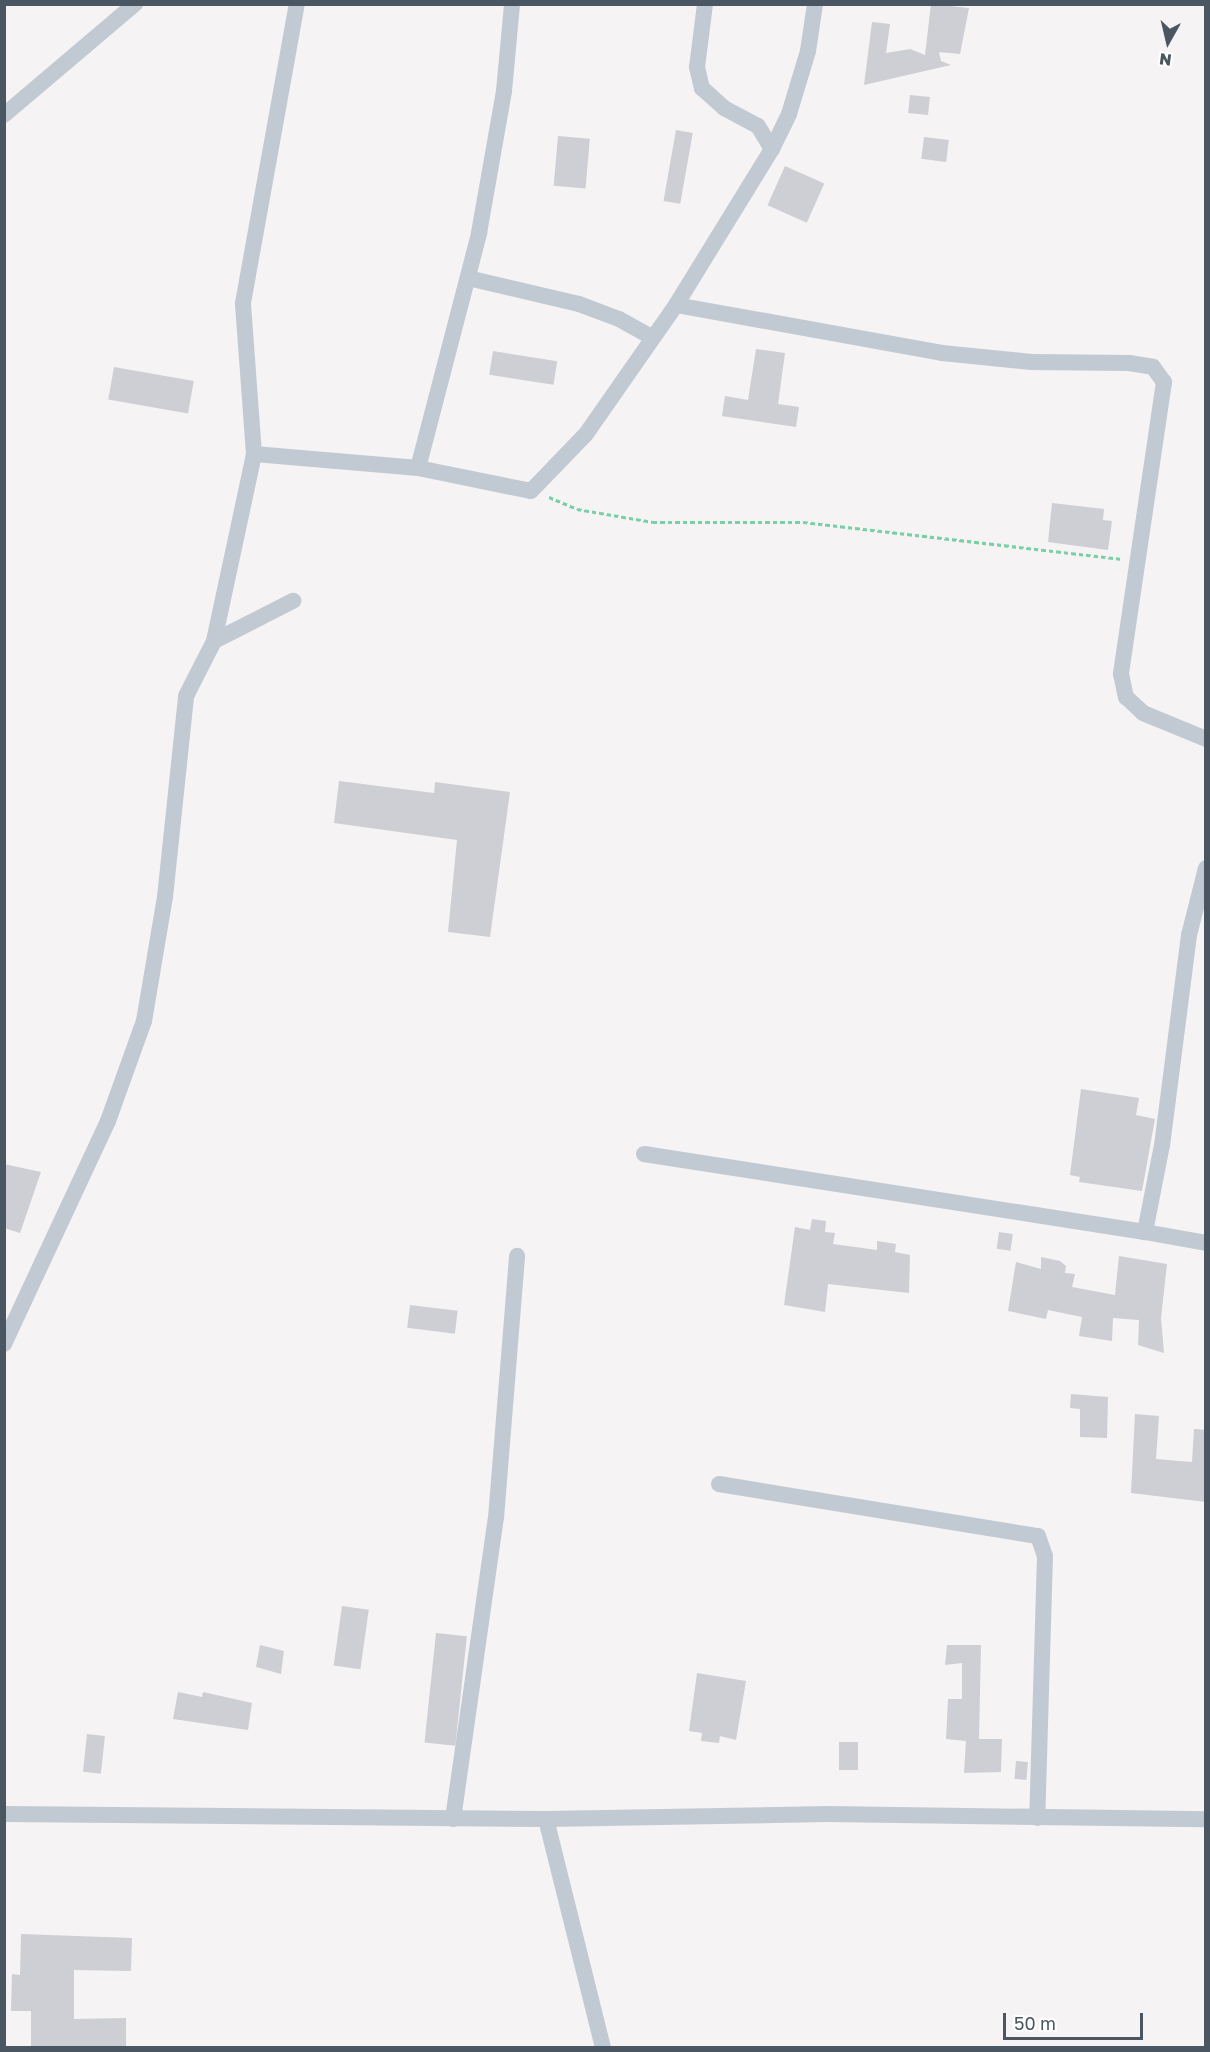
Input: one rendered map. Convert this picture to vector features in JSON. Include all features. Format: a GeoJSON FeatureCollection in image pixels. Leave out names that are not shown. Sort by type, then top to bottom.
{"type":"FeatureCollection","features":[{"type":"Feature","properties":{"kind":"street"},"geometry":{"type":"LineString","coordinates":[[4,115],[135,4]]}},
{"type":"Feature","properties":{"kind":"street"},"geometry":{"type":"LineString","coordinates":[[4,1344],[108,1121],[144,1021],[165,897],[186,696],[214,641],[255,454],[243,303],[297,4]]}},
{"type":"Feature","properties":{"kind":"street"},"geometry":{"type":"LineString","coordinates":[[418,468],[468,278],[504,91],[512,4]]}},
{"type":"Feature","properties":{"kind":"street"},"geometry":{"type":"LineString","coordinates":[[705,4],[698,67],[702,88],[724,108],[758,126],[772,149]]}},
{"type":"Feature","properties":{"kind":"street"},"geometry":{"type":"LineString","coordinates":[[255,454],[418,468],[531,491],[586,434],[651,337],[676,305],[772,149],[805,61],[815,4]]}},
{"type":"Feature","properties":{"kind":"street"},"geometry":{"type":"LineString","coordinates":[[468,278],[579,304],[620,319],[651,337]]}},
{"type":"Feature","properties":{"kind":"street"},"geometry":{"type":"LineString","coordinates":[[676,305],[942,353],[1032,363],[1129,363],[1153,367],[1164,382],[1121,674],[1126,697],[1143,712],[1206,739]]}},
{"type":"Feature","properties":{"kind":"street"},"geometry":{"type":"LineString","coordinates":[[214,641],[293,601]]}},
{"type":"Feature","properties":{"kind":"street"},"geometry":{"type":"LineString","coordinates":[[1145,1232],[1162,1145],[1189,935],[1206,868]]}},
{"type":"Feature","properties":{"kind":"street"},"geometry":{"type":"LineString","coordinates":[[644,1154],[1206,1243]]}},
{"type":"Feature","properties":{"kind":"street"},"geometry":{"type":"LineString","coordinates":[[453,1819],[496,1518],[517,1256]]}},
{"type":"Feature","properties":{"kind":"street"},"geometry":{"type":"LineString","coordinates":[[719,1484],[1038,1536],[1045,1556],[1037,1818]]}},
{"type":"Feature","properties":{"kind":"street"},"geometry":{"type":"LineString","coordinates":[[4,1814],[453,1819],[828,1814],[1206,1819]]}},
{"type":"Feature","properties":{"kind":"street"},"geometry":{"type":"LineString","coordinates":[[546,1819],[603,2048]]}},
{"type":"Feature","properties":{"kind":"path"},"geometry":{"type":"LineString","coordinates":[[531,491],[578,509],[653,522],[803,522],[1138,560]]}},
{"type":"Feature","properties":{"kind":"building"},"geometry":{"type":"Polygon","coordinates":[[[931,4],[969,8],[960,54],[939,52],[941,61],[951,65],[864,85],[872,22],[890,24],[886,53],[910,49],[925,55],[931,4]]]}},
{"type":"Feature","properties":{"kind":"building"},"geometry":{"type":"Polygon","coordinates":[[[910,95],[930,97],[928,115],[908,113],[910,95]]]}},
{"type":"Feature","properties":{"kind":"building"},"geometry":{"type":"Polygon","coordinates":[[[676,130],[693,133],[680,204],[663,201],[676,130]]]}},
{"type":"Feature","properties":{"kind":"building"},"geometry":{"type":"Polygon","coordinates":[[[558,136],[590,139],[586,189],[554,186],[558,136]]]}},
{"type":"Feature","properties":{"kind":"building"},"geometry":{"type":"Polygon","coordinates":[[[924,137],[949,140],[946,162],[921,159],[924,137]]]}},
{"type":"Feature","properties":{"kind":"building"},"geometry":{"type":"Polygon","coordinates":[[[785,166],[824,183],[807,223],[768,205],[785,166]]]}},
{"type":"Feature","properties":{"kind":"building"},"geometry":{"type":"Polygon","coordinates":[[[756,349],[785,353],[778,404],[799,407],[796,427],[722,416],[725,396],[748,400],[756,349]]]}},
{"type":"Feature","properties":{"kind":"building"},"geometry":{"type":"Polygon","coordinates":[[[493,351],[557,361],[553,385],[489,375],[493,351]]]}},
{"type":"Feature","properties":{"kind":"building"},"geometry":{"type":"Polygon","coordinates":[[[114,367],[194,381],[188,414],[108,399],[114,367]]]}},
{"type":"Feature","properties":{"kind":"building"},"geometry":{"type":"Polygon","coordinates":[[[1052,503],[1104,509],[1103,520],[1112,521],[1108,550],[1048,542],[1052,503]]]}},
{"type":"Feature","properties":{"kind":"building"},"geometry":{"type":"Polygon","coordinates":[[[339,781],[434,793],[435,782],[510,792],[490,937],[448,932],[457,840],[334,823],[339,781]]]}},
{"type":"Feature","properties":{"kind":"building"},"geometry":{"type":"Polygon","coordinates":[[[1081,1089],[1139,1098],[1136,1115],[1155,1119],[1142,1191],[1079,1182],[1080,1177],[1070,1175],[1081,1089]]]}},
{"type":"Feature","properties":{"kind":"building"},"geometry":{"type":"Polygon","coordinates":[[[4,1164],[41,1172],[20,1233],[4,1228],[4,1164]]]}},
{"type":"Feature","properties":{"kind":"building"},"geometry":{"type":"Polygon","coordinates":[[[812,1219],[826,1221],[825,1232],[835,1233],[833,1244],[877,1250],[877,1241],[896,1244],[895,1252],[910,1255],[909,1293],[828,1284],[825,1312],[784,1305],[795,1227],[810,1230],[812,1219]]]}},
{"type":"Feature","properties":{"kind":"building"},"geometry":{"type":"Polygon","coordinates":[[[999,1232],[1013,1234],[1010,1251],[997,1249],[999,1232]]]}},
{"type":"Feature","properties":{"kind":"building"},"geometry":{"type":"Polygon","coordinates":[[[1119,1256],[1167,1264],[1161,1318],[1164,1353],[1138,1345],[1139,1320],[1113,1318],[1112,1341],[1079,1336],[1082,1317],[1048,1310],[1046,1319],[1008,1311],[1016,1262],[1041,1269],[1041,1257],[1060,1261],[1066,1266],[1065,1273],[1075,1274],[1072,1287],[1115,1295],[1119,1256]]]}},
{"type":"Feature","properties":{"kind":"building"},"geometry":{"type":"Polygon","coordinates":[[[410,1305],[458,1311],[455,1334],[407,1328],[410,1305]]]}},
{"type":"Feature","properties":{"kind":"building"},"geometry":{"type":"Polygon","coordinates":[[[1071,1394],[1108,1397],[1107,1438],[1080,1437],[1080,1409],[1070,1408],[1071,1394]]]}},
{"type":"Feature","properties":{"kind":"building"},"geometry":{"type":"Polygon","coordinates":[[[1135,1414],[1159,1416],[1156,1459],[1192,1462],[1194,1429],[1206,1430],[1206,1502],[1131,1493],[1135,1414]]]}},
{"type":"Feature","properties":{"kind":"building"},"geometry":{"type":"Polygon","coordinates":[[[342,1606],[369,1610],[360,1669],[334,1665],[342,1606]]]}},
{"type":"Feature","properties":{"kind":"building"},"geometry":{"type":"Polygon","coordinates":[[[436,1633],[467,1636],[455,1746],[425,1742],[436,1633]]]}},
{"type":"Feature","properties":{"kind":"building"},"geometry":{"type":"Polygon","coordinates":[[[260,1645],[284,1651],[281,1674],[256,1667],[260,1645]]]}},
{"type":"Feature","properties":{"kind":"building"},"geometry":{"type":"Polygon","coordinates":[[[947,1645],[981,1645],[979,1739],[1002,1739],[1001,1772],[964,1773],[966,1741],[946,1739],[948,1699],[962,1699],[962,1663],[945,1665],[947,1645]]]}},
{"type":"Feature","properties":{"kind":"building"},"geometry":{"type":"Polygon","coordinates":[[[697,1673],[746,1681],[736,1740],[720,1736],[719,1743],[701,1741],[702,1733],[689,1731],[697,1673]]]}},
{"type":"Feature","properties":{"kind":"building"},"geometry":{"type":"Polygon","coordinates":[[[178,1692],[202,1697],[203,1692],[252,1703],[248,1730],[173,1719],[178,1692]]]}},
{"type":"Feature","properties":{"kind":"building"},"geometry":{"type":"Polygon","coordinates":[[[87,1734],[105,1736],[101,1774],[83,1772],[87,1734]]]}},
{"type":"Feature","properties":{"kind":"building"},"geometry":{"type":"Polygon","coordinates":[[[839,1742],[858,1742],[858,1770],[839,1770],[839,1742]]]}},
{"type":"Feature","properties":{"kind":"building"},"geometry":{"type":"Polygon","coordinates":[[[1016,1761],[1028,1762],[1026,1780],[1014,1779],[1016,1761]]]}},
{"type":"Feature","properties":{"kind":"building"},"geometry":{"type":"Polygon","coordinates":[[[21,1934],[132,1938],[131,1971],[74,1970],[74,2019],[126,2018],[126,2048],[31,2048],[31,2011],[11,2011],[12,1974],[20,1975],[21,1934]]]}}]}
